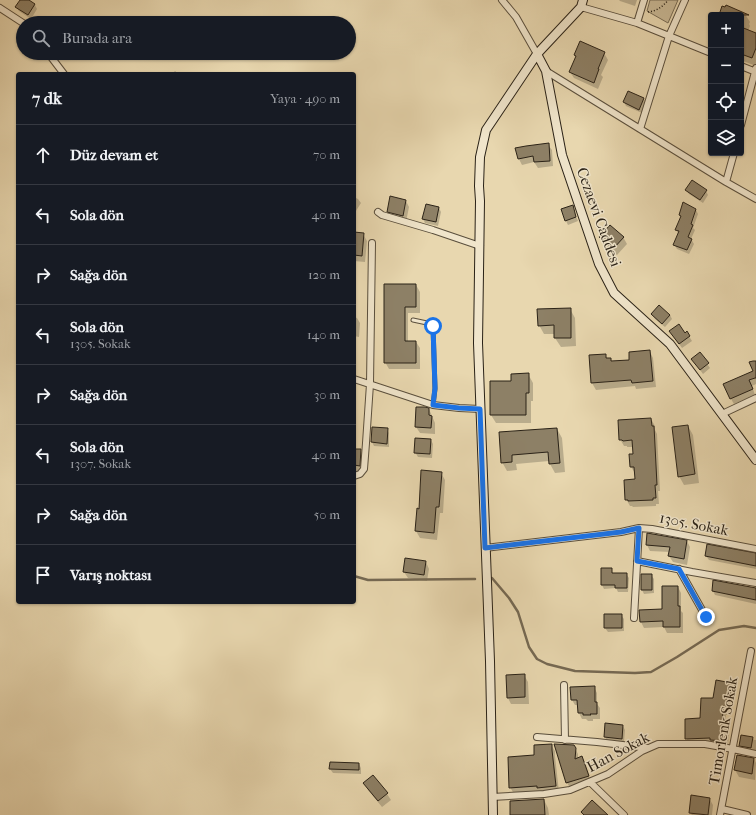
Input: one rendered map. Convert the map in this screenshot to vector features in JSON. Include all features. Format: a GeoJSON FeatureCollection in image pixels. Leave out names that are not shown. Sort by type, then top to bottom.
{"type":"FeatureCollection","features":[{"type":"Feature","properties":{"kind":"street"},"geometry":{"type":"LineString","coordinates":[[502,0],[516,17],[537,54]]}},
{"type":"Feature","properties":{"kind":"street"},"geometry":{"type":"LineString","coordinates":[[636,23],[644,0]]}},
{"type":"Feature","properties":{"kind":"street"},"geometry":{"type":"LineString","coordinates":[[640,129],[669,36],[685,0]]}},
{"type":"Feature","properties":{"kind":"street"},"geometry":{"type":"LineString","coordinates":[[493,815],[490,661],[478,343],[480,156],[486,130],[537,54],[582,3],[708,52]]}},
{"type":"Feature","properties":{"kind":"street"},"geometry":{"type":"LineString","coordinates":[[0,8],[16,18]]}},
{"type":"Feature","properties":{"kind":"street","name":"Cezaevi Caddesi"},"geometry":{"type":"LineString","coordinates":[[537,54],[546,71],[562,155],[599,264],[614,293],[670,344],[756,460]]}},
{"type":"Feature","properties":{"kind":"street"},"geometry":{"type":"LineString","coordinates":[[53,60],[62,72]]}},
{"type":"Feature","properties":{"kind":"street"},"geometry":{"type":"LineString","coordinates":[[742,120],[756,70],[744,67]]}},
{"type":"Feature","properties":{"kind":"street"},"geometry":{"type":"LineString","coordinates":[[546,71],[756,199]]}},
{"type":"Feature","properties":{"kind":"street"},"geometry":{"type":"LineString","coordinates":[[726,182],[733,156]]}},
{"type":"Feature","properties":{"kind":"street"},"geometry":{"type":"LineString","coordinates":[[378,212],[382,215],[480,246]]}},
{"type":"Feature","properties":{"kind":"street"},"geometry":{"type":"LineString","coordinates":[[356,475],[364,470],[370,384],[372,244]]}},
{"type":"Feature","properties":{"kind":"street"},"geometry":{"type":"LineString","coordinates":[[356,380],[433,405],[480,409]]}},
{"type":"Feature","properties":{"kind":"street"},"geometry":{"type":"LineString","coordinates":[[722,414],[756,398]]}},
{"type":"Feature","properties":{"kind":"street"},"geometry":{"type":"LineString","coordinates":[[634,618],[639,528]]}},
{"type":"Feature","properties":{"kind":"street","name":"1305. Sokak"},"geometry":{"type":"LineString","coordinates":[[485,548],[621,532],[639,528],[652,529],[756,549]]}},
{"type":"Feature","properties":{"kind":"street"},"geometry":{"type":"LineString","coordinates":[[637,561],[756,583]]}},
{"type":"Feature","properties":{"kind":"street"},"geometry":{"type":"LineString","coordinates":[[679,569],[706,617]]}},
{"type":"Feature","properties":{"kind":"street","name":"Timorlenk Sokak"},"geometry":{"type":"LineString","coordinates":[[721,812],[751,651]]}},
{"type":"Feature","properties":{"kind":"street"},"geometry":{"type":"LineString","coordinates":[[564,685],[565,740]]}},
{"type":"Feature","properties":{"kind":"street"},"geometry":{"type":"LineString","coordinates":[[537,737],[650,748]]}},
{"type":"Feature","properties":{"kind":"street","name":"Han Sokak"},"geometry":{"type":"LineString","coordinates":[[492,797],[544,794],[570,790],[608,774],[642,751],[658,744],[705,744],[756,754]]}},
{"type":"Feature","properties":{"kind":"street"},"geometry":{"type":"LineString","coordinates":[[590,782],[624,815]]}},
{"type":"Feature","properties":{"kind":"street"},"geometry":{"type":"LineString","coordinates":[[721,812],[747,815]]}},
{"type":"Feature","properties":{"kind":"lane"},"geometry":{"type":"LineString","coordinates":[[413,320],[433,326],[435,388],[433,405]]}},
{"type":"Feature","properties":{"kind":"path"},"geometry":{"type":"LineString","coordinates":[[640,13],[655,11],[668,0]]}},
{"type":"Feature","properties":{"kind":"shaded area"},"geometry":{"type":"Polygon","coordinates":[[[650,0],[678,0],[668,23],[647,11],[650,0]]]}},
{"type":"Feature","properties":{"kind":"building"},"geometry":{"type":"Polygon","coordinates":[[[20,0],[29,0],[35,4],[28,15],[15,7],[20,0]]]}},
{"type":"Feature","properties":{"kind":"building"},"geometry":{"type":"Polygon","coordinates":[[[726,5],[742,12],[720,12],[722,6],[725,7],[726,5]]]}},
{"type":"Feature","properties":{"kind":"building"},"geometry":{"type":"Polygon","coordinates":[[[744,28],[756,33],[756,48],[752,58],[744,55],[744,28]]]}},
{"type":"Feature","properties":{"kind":"building"},"geometry":{"type":"Polygon","coordinates":[[[580,41],[605,52],[594,83],[569,72],[576,56],[574,55],[580,41]]]}},
{"type":"Feature","properties":{"kind":"building"},"geometry":{"type":"Polygon","coordinates":[[[628,91],[644,98],[639,110],[623,102],[628,91]]]}},
{"type":"Feature","properties":{"kind":"building"},"geometry":{"type":"Polygon","coordinates":[[[549,143],[550,161],[534,162],[533,156],[518,159],[515,148],[549,143]]]}},
{"type":"Feature","properties":{"kind":"building"},"geometry":{"type":"Polygon","coordinates":[[[692,180],[707,190],[700,200],[685,190],[692,180]]]}},
{"type":"Feature","properties":{"kind":"building"},"geometry":{"type":"Polygon","coordinates":[[[390,196],[406,200],[403,216],[387,212],[390,196]]]}},
{"type":"Feature","properties":{"kind":"building"},"geometry":{"type":"Polygon","coordinates":[[[683,202],[696,209],[691,224],[693,225],[688,237],[692,239],[687,250],[673,245],[679,231],[675,230],[681,216],[679,215],[683,202]]]}},
{"type":"Feature","properties":{"kind":"building"},"geometry":{"type":"Polygon","coordinates":[[[426,204],[439,207],[436,222],[422,219],[426,204]]]}},
{"type":"Feature","properties":{"kind":"building"},"geometry":{"type":"Polygon","coordinates":[[[573,205],[576,217],[565,221],[561,209],[573,205]]]}},
{"type":"Feature","properties":{"kind":"building"},"geometry":{"type":"Polygon","coordinates":[[[610,225],[624,237],[613,249],[599,237],[610,225]]]}},
{"type":"Feature","properties":{"kind":"building"},"geometry":{"type":"Polygon","coordinates":[[[356,232],[364,233],[362,256],[356,255],[356,232]]]}},
{"type":"Feature","properties":{"kind":"building"},"geometry":{"type":"Polygon","coordinates":[[[384,284],[416,284],[416,307],[405,307],[405,341],[416,341],[416,363],[384,363],[384,284]]]}},
{"type":"Feature","properties":{"kind":"building"},"geometry":{"type":"Polygon","coordinates":[[[659,305],[670,315],[662,324],[651,314],[659,305]]]}},
{"type":"Feature","properties":{"kind":"building"},"geometry":{"type":"Polygon","coordinates":[[[571,308],[571,338],[554,338],[554,325],[538,326],[537,309],[571,308]]]}},
{"type":"Feature","properties":{"kind":"building"},"geometry":{"type":"Polygon","coordinates":[[[679,324],[685,333],[687,331],[690,336],[679,344],[669,331],[679,324]]]}},
{"type":"Feature","properties":{"kind":"building"},"geometry":{"type":"Polygon","coordinates":[[[650,350],[653,381],[632,383],[631,380],[591,383],[589,355],[606,354],[606,358],[611,358],[611,361],[629,360],[629,352],[650,350]]]}},
{"type":"Feature","properties":{"kind":"building"},"geometry":{"type":"Polygon","coordinates":[[[700,352],[709,363],[700,370],[691,359],[700,352]]]}},
{"type":"Feature","properties":{"kind":"building"},"geometry":{"type":"Polygon","coordinates":[[[756,361],[756,378],[749,380],[753,389],[730,399],[723,384],[753,371],[749,362],[756,361]]]}},
{"type":"Feature","properties":{"kind":"building"},"geometry":{"type":"Polygon","coordinates":[[[529,373],[529,393],[526,393],[526,415],[490,415],[490,381],[511,381],[511,374],[529,373]]]}},
{"type":"Feature","properties":{"kind":"building"},"geometry":{"type":"Polygon","coordinates":[[[416,407],[429,408],[429,415],[432,416],[431,428],[415,427],[416,407]]]}},
{"type":"Feature","properties":{"kind":"building"},"geometry":{"type":"Polygon","coordinates":[[[651,418],[652,426],[654,426],[657,485],[655,485],[656,498],[653,498],[653,500],[628,501],[625,500],[624,480],[635,479],[634,467],[630,467],[629,454],[633,454],[632,440],[619,440],[618,420],[651,418]]]}},
{"type":"Feature","properties":{"kind":"building"},"geometry":{"type":"Polygon","coordinates":[[[688,425],[695,474],[678,477],[672,427],[688,425]]]}},
{"type":"Feature","properties":{"kind":"building"},"geometry":{"type":"Polygon","coordinates":[[[372,427],[388,428],[387,444],[371,442],[372,427]]]}},
{"type":"Feature","properties":{"kind":"building"},"geometry":{"type":"Polygon","coordinates":[[[557,428],[560,463],[549,464],[548,452],[512,455],[512,462],[501,463],[499,432],[557,428]]]}},
{"type":"Feature","properties":{"kind":"building"},"geometry":{"type":"Polygon","coordinates":[[[415,438],[431,439],[430,454],[414,453],[415,438]]]}},
{"type":"Feature","properties":{"kind":"building"},"geometry":{"type":"Polygon","coordinates":[[[356,449],[361,449],[360,466],[356,465],[356,449]]]}},
{"type":"Feature","properties":{"kind":"building"},"geometry":{"type":"Polygon","coordinates":[[[421,470],[442,472],[439,507],[436,507],[434,533],[415,531],[417,508],[419,509],[421,470]]]}},
{"type":"Feature","properties":{"kind":"building"},"geometry":{"type":"Polygon","coordinates":[[[647,533],[687,540],[684,559],[668,556],[670,547],[646,545],[647,533]]]}},
{"type":"Feature","properties":{"kind":"building"},"geometry":{"type":"Polygon","coordinates":[[[707,544],[756,553],[756,566],[705,556],[707,544]]]}},
{"type":"Feature","properties":{"kind":"building"},"geometry":{"type":"Polygon","coordinates":[[[405,558],[426,561],[424,575],[403,572],[405,558]]]}},
{"type":"Feature","properties":{"kind":"building"},"geometry":{"type":"Polygon","coordinates":[[[601,568],[612,568],[612,573],[627,573],[627,588],[615,588],[615,585],[601,585],[601,568]]]}},
{"type":"Feature","properties":{"kind":"building"},"geometry":{"type":"Polygon","coordinates":[[[641,574],[652,574],[652,590],[641,590],[641,574]]]}},
{"type":"Feature","properties":{"kind":"building"},"geometry":{"type":"Polygon","coordinates":[[[713,580],[756,588],[756,600],[712,591],[713,580]]]}},
{"type":"Feature","properties":{"kind":"building"},"geometry":{"type":"Polygon","coordinates":[[[662,586],[678,586],[680,627],[663,627],[663,621],[640,622],[639,610],[662,609],[662,586]]]}},
{"type":"Feature","properties":{"kind":"building"},"geometry":{"type":"Polygon","coordinates":[[[604,614],[622,614],[622,628],[604,628],[604,614]]]}},
{"type":"Feature","properties":{"kind":"building"},"geometry":{"type":"Polygon","coordinates":[[[525,674],[525,697],[507,698],[506,675],[525,674]]]}},
{"type":"Feature","properties":{"kind":"building"},"geometry":{"type":"Polygon","coordinates":[[[716,680],[732,683],[730,694],[727,694],[726,711],[723,710],[722,726],[727,726],[726,741],[710,740],[710,738],[685,739],[685,719],[700,718],[701,698],[713,698],[716,680]]]}},
{"type":"Feature","properties":{"kind":"building"},"geometry":{"type":"Polygon","coordinates":[[[595,686],[597,714],[583,715],[583,713],[578,713],[577,700],[571,700],[570,687],[595,686]]]}},
{"type":"Feature","properties":{"kind":"building"},"geometry":{"type":"Polygon","coordinates":[[[605,723],[623,725],[622,739],[604,737],[605,723]]]}},
{"type":"Feature","properties":{"kind":"building"},"geometry":{"type":"Polygon","coordinates":[[[741,735],[753,737],[751,748],[739,746],[741,735]]]}},
{"type":"Feature","properties":{"kind":"building"},"geometry":{"type":"Polygon","coordinates":[[[552,744],[556,786],[509,788],[508,757],[534,755],[534,745],[552,744]]]}},
{"type":"Feature","properties":{"kind":"building"},"geometry":{"type":"Polygon","coordinates":[[[554,744],[574,745],[576,748],[575,759],[582,756],[589,776],[566,783],[554,744]]]}},
{"type":"Feature","properties":{"kind":"building"},"geometry":{"type":"Polygon","coordinates":[[[737,755],[754,758],[752,774],[734,770],[737,755]]]}},
{"type":"Feature","properties":{"kind":"building"},"geometry":{"type":"Polygon","coordinates":[[[330,762],[359,763],[359,770],[329,769],[330,762]]]}},
{"type":"Feature","properties":{"kind":"building"},"geometry":{"type":"Polygon","coordinates":[[[373,775],[388,793],[378,801],[363,783],[373,775]]]}},
{"type":"Feature","properties":{"kind":"building"},"geometry":{"type":"Polygon","coordinates":[[[691,795],[710,798],[708,815],[689,813],[691,795]]]}},
{"type":"Feature","properties":{"kind":"building"},"geometry":{"type":"Polygon","coordinates":[[[544,799],[545,815],[510,815],[510,801],[544,799]]]}},
{"type":"Feature","properties":{"kind":"building"},"geometry":{"type":"Polygon","coordinates":[[[592,800],[608,815],[584,815],[581,812],[592,800]]]}},
{"type":"Feature","properties":{"kind":"waterway"},"geometry":{"type":"LineString","coordinates":[[356,577],[368,580],[475,579]]}},
{"type":"Feature","properties":{"kind":"waterway"},"geometry":{"type":"LineString","coordinates":[[492,578],[509,598],[518,612],[529,647],[537,659],[547,664],[575,671],[635,673],[651,672],[719,630],[744,626],[756,628]]}},
{"type":"Feature","properties":{"kind":"route"},"geometry":{"type":"LineString","coordinates":[[433,326],[435,388],[433,405],[480,409],[485,548],[621,532],[639,528],[637,561],[679,569],[706,617]]}}]}
